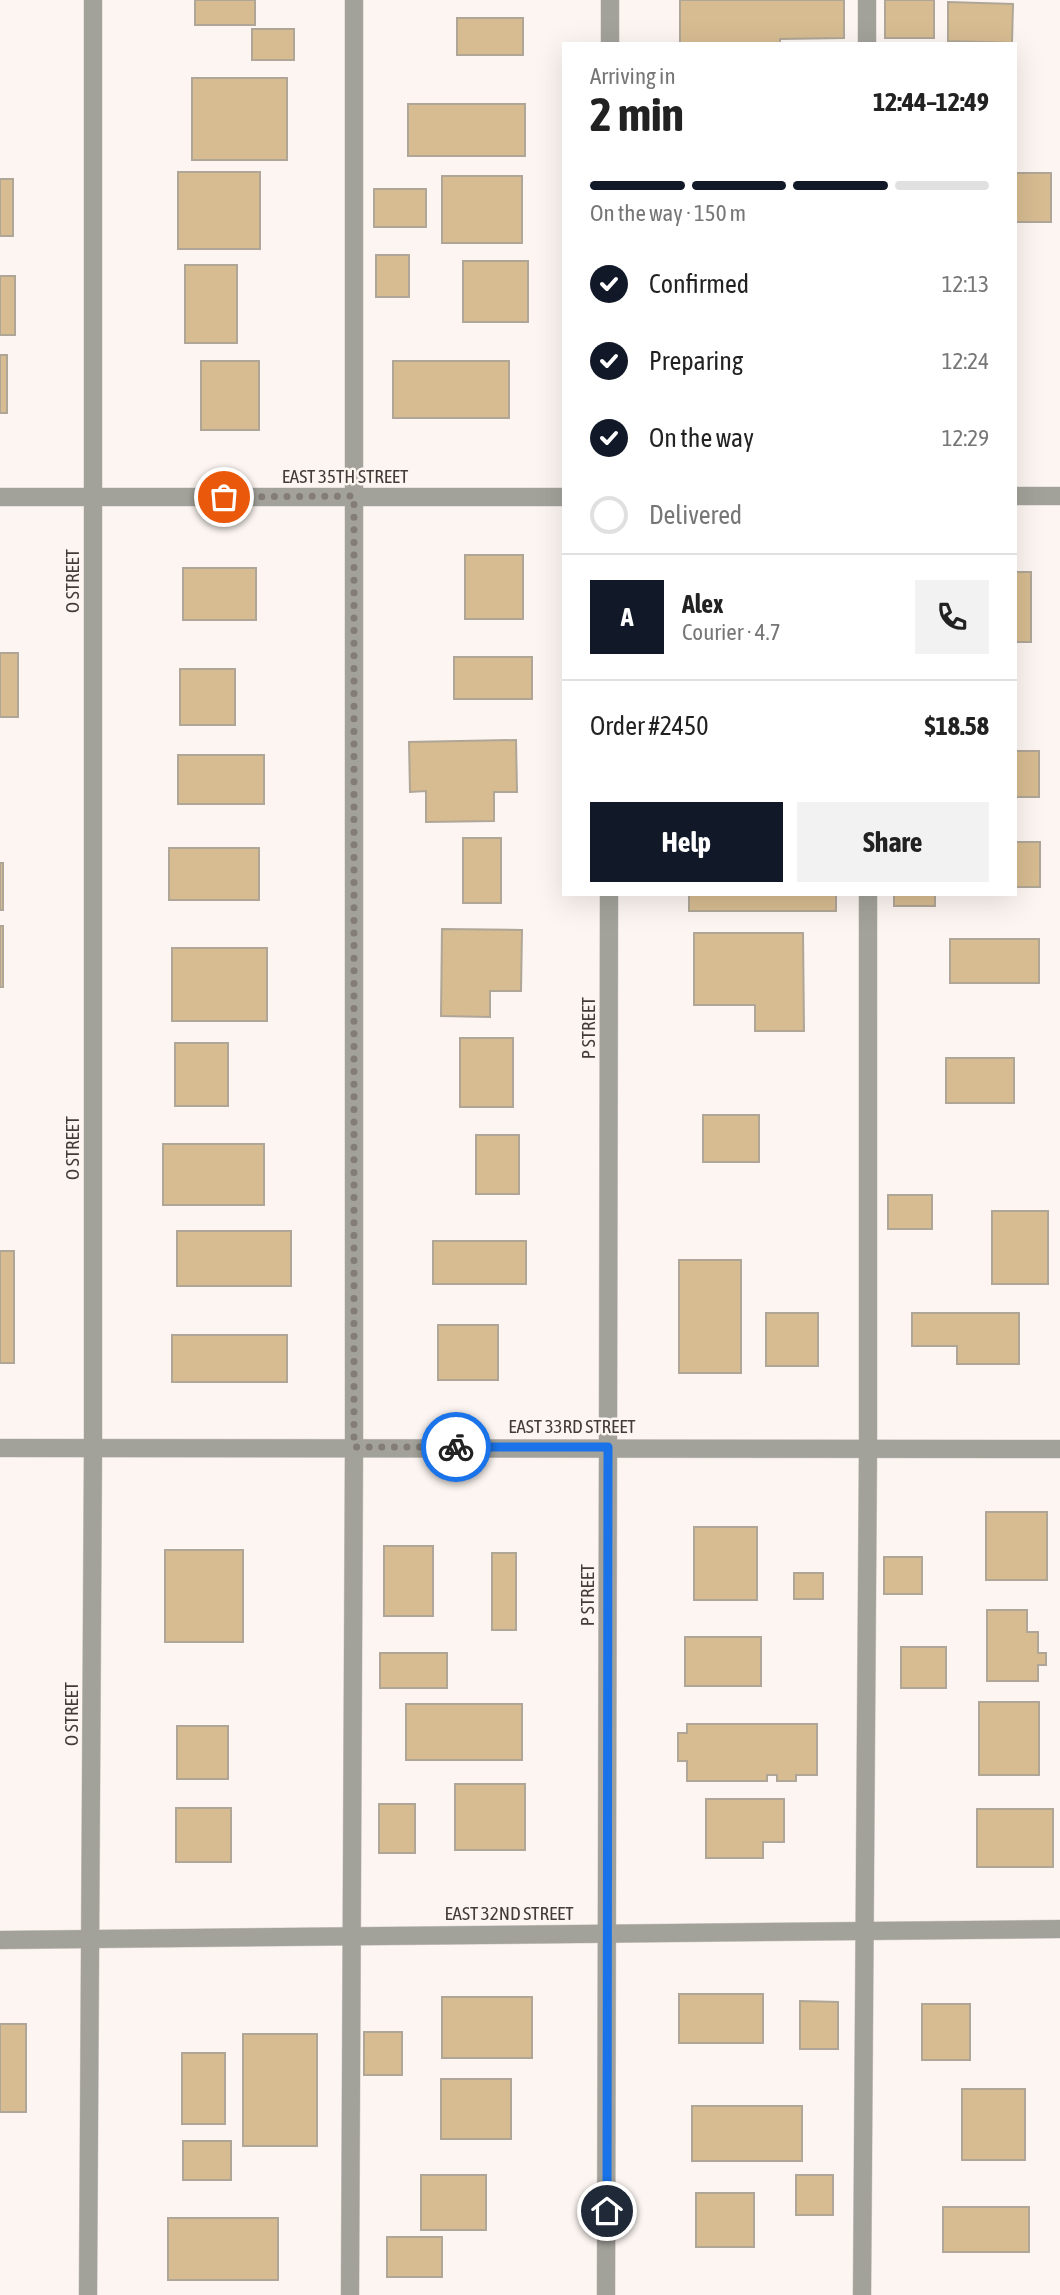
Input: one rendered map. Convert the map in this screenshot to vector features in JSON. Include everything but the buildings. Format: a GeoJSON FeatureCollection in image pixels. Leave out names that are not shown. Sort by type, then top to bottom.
{"type":"FeatureCollection","features":[{"type":"Feature","properties":{"kind":"street","name":"O STREET"},"geometry":{"type":"LineString","coordinates":[[88,2295],[93,1449],[93,0]]}},
{"type":"Feature","properties":{"kind":"street"},"geometry":{"type":"LineString","coordinates":[[349,2295],[354,1447],[354,0]]}},
{"type":"Feature","properties":{"kind":"street"},"geometry":{"type":"LineString","coordinates":[[610,0],[610,42]]}},
{"type":"Feature","properties":{"kind":"street"},"geometry":{"type":"LineString","coordinates":[[867,0],[867,42]]}},
{"type":"Feature","properties":{"kind":"street"},"geometry":{"type":"LineString","coordinates":[[1017,496],[1060,496]]}},
{"type":"Feature","properties":{"kind":"street","name":"EAST 35TH STREET"},"geometry":{"type":"LineString","coordinates":[[0,497],[562,497]]}},
{"type":"Feature","properties":{"kind":"street","name":"P STREET"},"geometry":{"type":"LineString","coordinates":[[606,2295],[609,896]]}},
{"type":"Feature","properties":{"kind":"street"},"geometry":{"type":"LineString","coordinates":[[862,2295],[869,1448],[868,896]]}},
{"type":"Feature","properties":{"kind":"street","name":"EAST 33RD STREET"},"geometry":{"type":"LineString","coordinates":[[0,1448],[1060,1448]]}},
{"type":"Feature","properties":{"kind":"street","name":"EAST 32ND STREET"},"geometry":{"type":"LineString","coordinates":[[0,1940],[1060,1929]]}},
{"type":"Feature","properties":{"kind":"way so far"},"geometry":{"type":"LineString","coordinates":[[224,497],[354,496],[354,1447],[456,1447]]}},
{"type":"Feature","properties":{"kind":"route"},"geometry":{"type":"LineString","coordinates":[[456,1447],[608,1447],[607,2211]]}}]}
